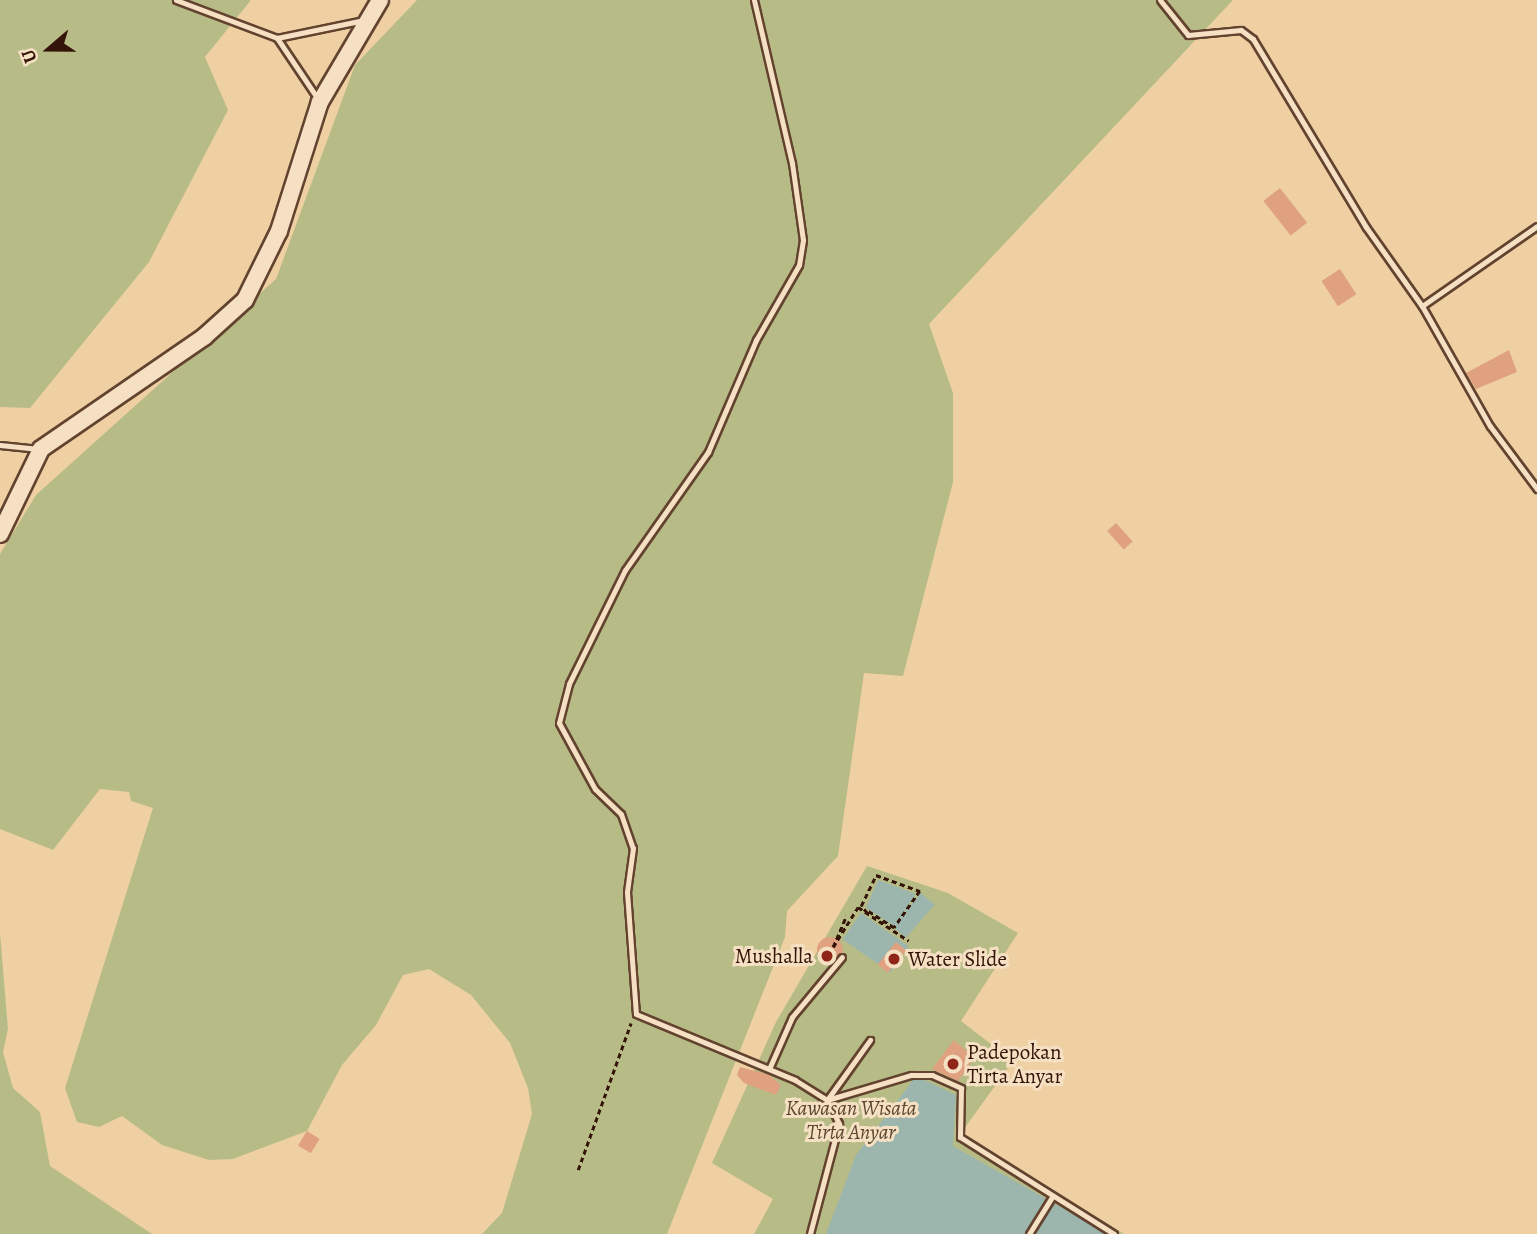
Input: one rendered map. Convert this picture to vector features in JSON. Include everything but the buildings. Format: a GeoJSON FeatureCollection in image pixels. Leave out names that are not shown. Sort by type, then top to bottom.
{"type":"FeatureCollection","features":[{"type":"Feature","properties":{"kind":"main road"},"geometry":{"type":"LineString","coordinates":[[0,534],[41,449],[204,337],[245,300],[279,231],[320,102],[380,0]]}},
{"type":"Feature","properties":{"kind":"lane"},"geometry":{"type":"LineString","coordinates":[[176,0],[277,38],[367,20]]}},
{"type":"Feature","properties":{"kind":"lane"},"geometry":{"type":"LineString","coordinates":[[754,0],[792,163],[803,240],[799,265],[756,340],[708,452],[625,570],[559,716],[570,750],[621,814],[634,848],[627,892],[636,1014],[769,1069],[827,1100],[839,1124],[836,1151],[810,1234]]}},
{"type":"Feature","properties":{"kind":"lane"},"geometry":{"type":"LineString","coordinates":[[1160,0],[1188,35],[1241,30],[1253,39],[1366,227],[1422,306],[1490,426],[1537,489]]}},
{"type":"Feature","properties":{"kind":"lane"},"geometry":{"type":"LineString","coordinates":[[277,38],[320,102]]}},
{"type":"Feature","properties":{"kind":"lane"},"geometry":{"type":"LineString","coordinates":[[1422,306],[1537,226]]}},
{"type":"Feature","properties":{"kind":"lane"},"geometry":{"type":"LineString","coordinates":[[0,445],[41,449]]}},
{"type":"Feature","properties":{"kind":"lane"},"geometry":{"type":"LineString","coordinates":[[769,1069],[792,1017],[842,957]]}},
{"type":"Feature","properties":{"kind":"lane"},"geometry":{"type":"LineString","coordinates":[[827,1100],[870,1040]]}},
{"type":"Feature","properties":{"kind":"lane"},"geometry":{"type":"LineString","coordinates":[[827,1100],[932,1075],[965,1091],[960,1137],[1051,1197],[1114,1234]]}},
{"type":"Feature","properties":{"kind":"lane"},"geometry":{"type":"LineString","coordinates":[[1029,1234],[1051,1197]]}},
{"type":"Feature","properties":{"kind":"path"},"geometry":{"type":"LineString","coordinates":[[846,916],[833,947],[858,907],[868,912],[894,928],[920,891],[876,875],[861,906],[868,912],[909,941]]}},
{"type":"Feature","properties":{"kind":"path"},"geometry":{"type":"LineString","coordinates":[[578,1170],[636,1014]]}},
{"type":"Feature","properties":{"kind":"green space"},"geometry":{"type":"Polygon","coordinates":[[[0,0],[251,0],[205,57],[228,110],[149,262],[30,408],[0,407],[0,0]]]}},
{"type":"Feature","properties":{"kind":"green space"},"geometry":{"type":"Polygon","coordinates":[[[417,0],[1233,0],[929,324],[953,393],[953,482],[903,676],[864,673],[838,856],[787,911],[785,937],[667,1234],[482,1234],[502,1213],[532,1114],[528,1088],[510,1043],[471,995],[429,969],[403,975],[376,1025],[342,1065],[307,1131],[233,1159],[209,1160],[162,1145],[122,1116],[99,1127],[77,1122],[65,1088],[153,808],[131,801],[129,792],[100,789],[53,850],[0,829],[0,554],[36,495],[276,279],[355,65],[417,0]]]}},
{"type":"Feature","properties":{"kind":"green space","name":"Kawasan Wisata Tirta Anyar"},"geometry":{"type":"Polygon","coordinates":[[[867,866],[948,893],[1018,933],[961,1021],[1013,1061],[961,1133],[1124,1234],[754,1234],[773,1199],[712,1163],[776,1022],[867,866]]]}},
{"type":"Feature","properties":{"kind":"green space"},"geometry":{"type":"Polygon","coordinates":[[[0,933],[8,1029],[3,1052],[13,1088],[40,1112],[50,1166],[152,1234],[0,1234],[0,933]]]}},
{"type":"Feature","properties":{"kind":"water"},"geometry":{"type":"Polygon","coordinates":[[[878,880],[916,894],[894,926],[866,908],[878,880]]]}},
{"type":"Feature","properties":{"kind":"water"},"geometry":{"type":"Polygon","coordinates":[[[921,893],[935,905],[906,938],[892,926],[921,893]]]}},
{"type":"Feature","properties":{"kind":"water"},"geometry":{"type":"Polygon","coordinates":[[[861,913],[909,946],[890,972],[843,939],[861,913]]]}},
{"type":"Feature","properties":{"kind":"water"},"geometry":{"type":"Polygon","coordinates":[[[916,1076],[956,1095],[953,1146],[1108,1234],[826,1234],[856,1155],[916,1076]]]}},
{"type":"Feature","properties":{"kind":"place","name":"Mushalla"},"geometry":{"type":"Point","coordinates":[827,956]}},
{"type":"Feature","properties":{"kind":"place","name":"Water Slide"},"geometry":{"type":"Point","coordinates":[894,959]}},
{"type":"Feature","properties":{"kind":"place","name":"Padepokan Tirta Anyar"},"geometry":{"type":"Point","coordinates":[953,1064]}}]}
